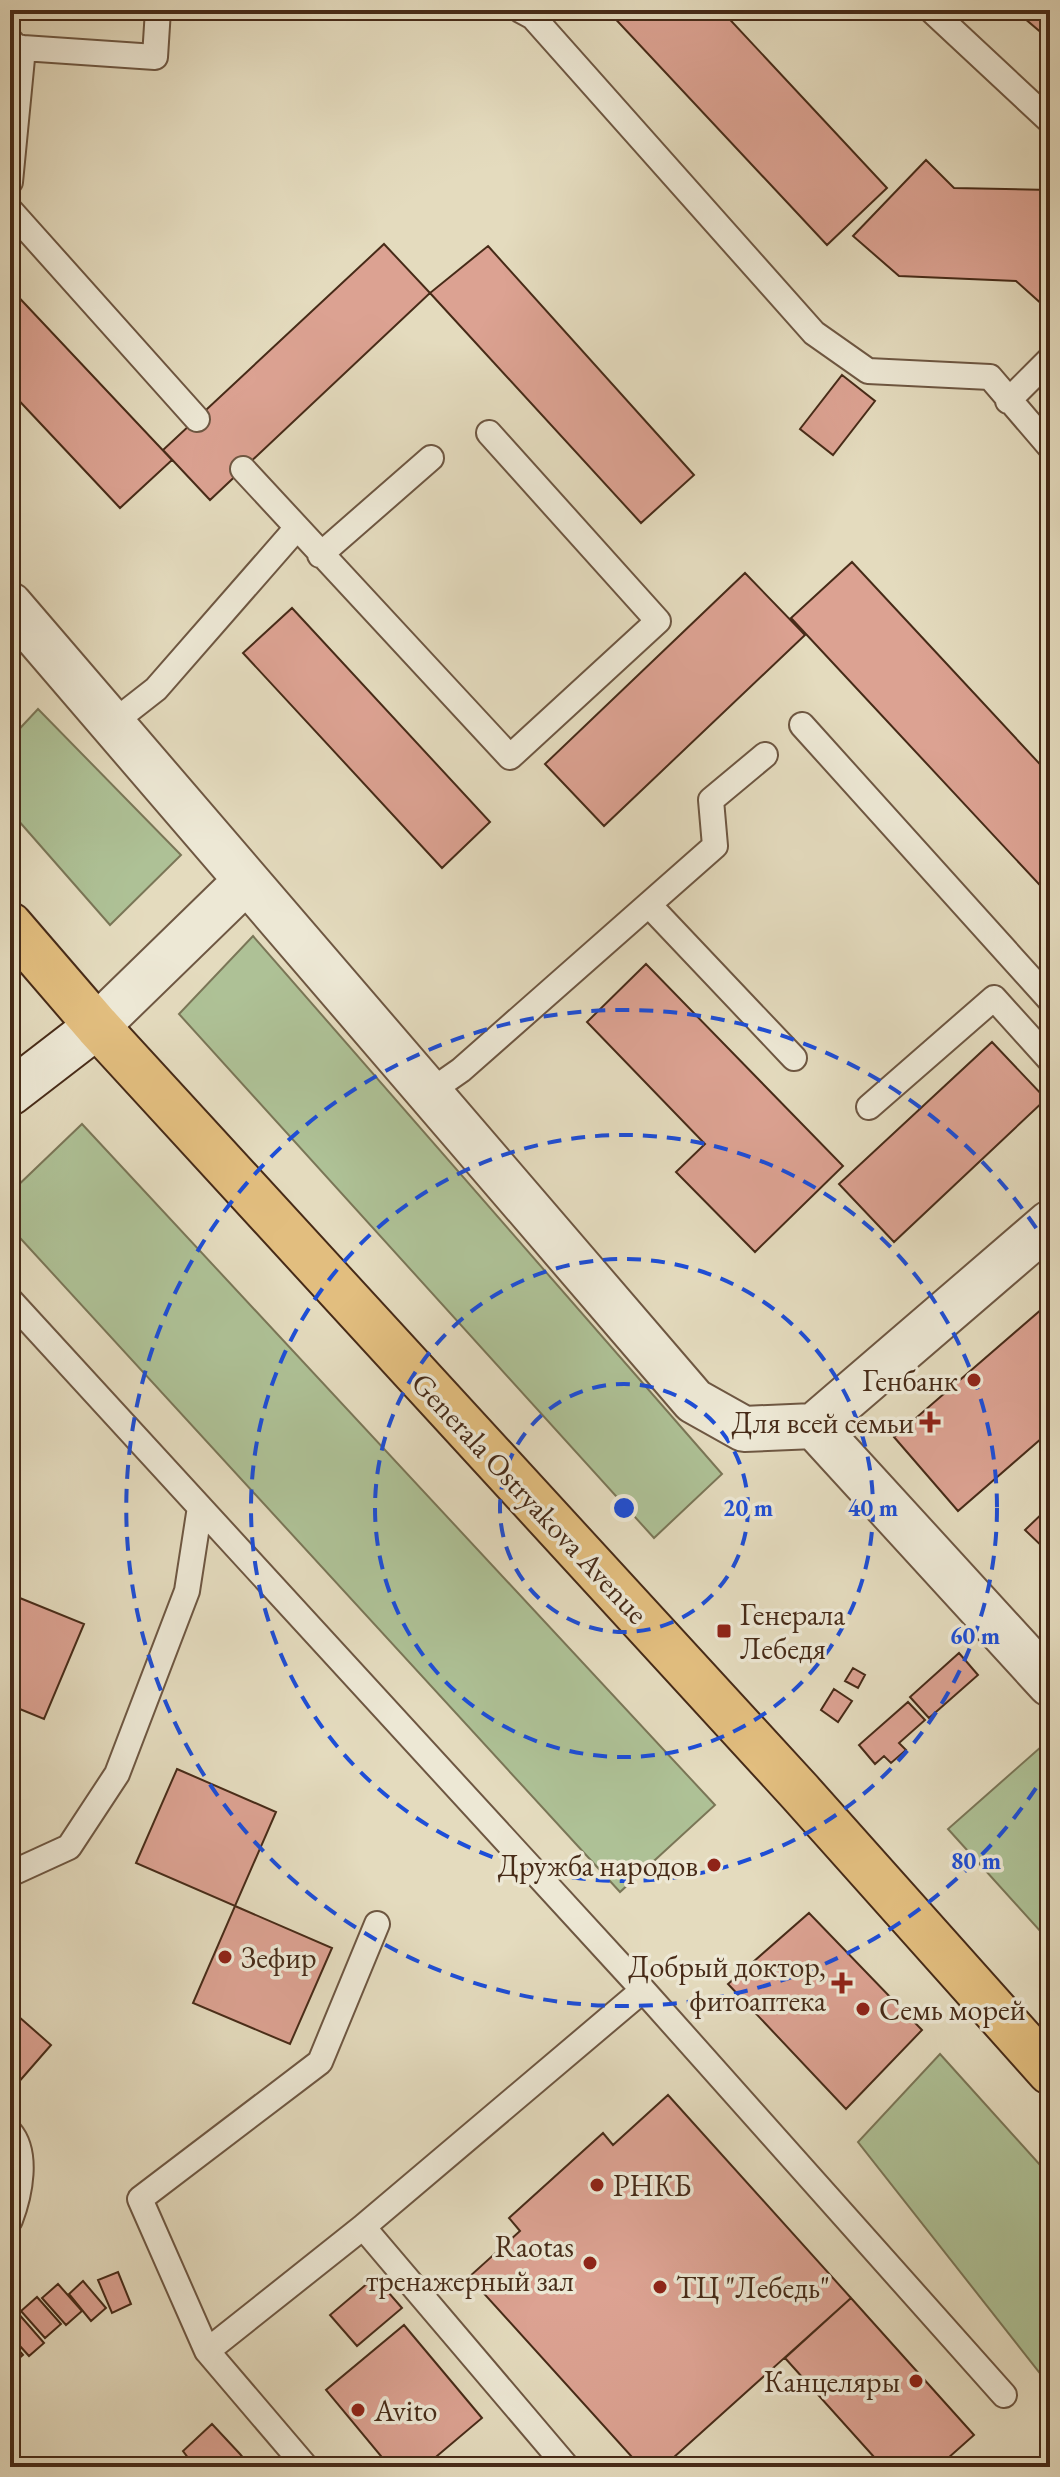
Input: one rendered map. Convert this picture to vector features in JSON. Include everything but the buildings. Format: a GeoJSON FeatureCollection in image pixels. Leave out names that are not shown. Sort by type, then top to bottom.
{"type":"FeatureCollection","features":[{"type":"Feature","properties":{"kind":"main road","name":"Generala Ostryakova Avenue"},"geometry":{"type":"LineString","coordinates":[[10,925],[97,1026],[800,1792],[1050,2072]]}},
{"type":"Feature","properties":{"kind":"street"},"geometry":{"type":"LineString","coordinates":[[10,605],[245,882],[431,1091],[694,1401],[744,1429],[814,1426],[1050,1223]]}},
{"type":"Feature","properties":{"kind":"street"},"geometry":{"type":"LineString","coordinates":[[10,1093],[97,1026],[245,882]]}},
{"type":"Feature","properties":{"kind":"street"},"geometry":{"type":"LineString","coordinates":[[814,1426],[1050,1684]]}},
{"type":"Feature","properties":{"kind":"lane"},"geometry":{"type":"LineString","coordinates":[[10,182],[16,44],[155,57],[158,10]]}},
{"type":"Feature","properties":{"kind":"lane"},"geometry":{"type":"LineString","coordinates":[[520,10],[543,29],[814,333],[868,371],[990,377],[1050,447]]}},
{"type":"Feature","properties":{"kind":"lane"},"geometry":{"type":"LineString","coordinates":[[931,10],[1050,121]]}},
{"type":"Feature","properties":{"kind":"lane"},"geometry":{"type":"LineString","coordinates":[[10,210],[197,419]]}},
{"type":"Feature","properties":{"kind":"lane"},"geometry":{"type":"LineString","coordinates":[[1008,401],[1050,359]]}},
{"type":"Feature","properties":{"kind":"lane"},"geometry":{"type":"LineString","coordinates":[[243,469],[295,530],[510,757],[658,621],[489,433]]}},
{"type":"Feature","properties":{"kind":"lane"},"geometry":{"type":"LineString","coordinates":[[320,555],[431,458]]}},
{"type":"Feature","properties":{"kind":"lane"},"geometry":{"type":"LineString","coordinates":[[110,725],[156,689],[295,530]]}},
{"type":"Feature","properties":{"kind":"lane"},"geometry":{"type":"LineString","coordinates":[[802,725],[1050,1000]]}},
{"type":"Feature","properties":{"kind":"lane"},"geometry":{"type":"LineString","coordinates":[[431,1091],[461,1070],[715,846],[711,800],[765,755]]}},
{"type":"Feature","properties":{"kind":"lane"},"geometry":{"type":"LineString","coordinates":[[649,905],[794,1058]]}},
{"type":"Feature","properties":{"kind":"lane"},"geometry":{"type":"LineString","coordinates":[[869,1107],[994,998],[1050,1060]]}},
{"type":"Feature","properties":{"kind":"lane"},"geometry":{"type":"LineString","coordinates":[[10,1300],[643,1990],[1004,2395]]}},
{"type":"Feature","properties":{"kind":"lane"},"geometry":{"type":"LineString","coordinates":[[10,1874],[69,1847],[117,1774],[187,1591],[200,1507]]}},
{"type":"Feature","properties":{"kind":"lane"},"geometry":{"type":"LineString","coordinates":[[306,2467],[207,2351],[140,2199],[320,2062],[377,1924]]}},
{"type":"Feature","properties":{"kind":"lane"},"geometry":{"type":"LineString","coordinates":[[207,2351],[363,2227],[643,1990]]}},
{"type":"Feature","properties":{"kind":"lane"},"geometry":{"type":"LineString","coordinates":[[10,2132],[20,2157],[18,2200],[10,2220]]}},
{"type":"Feature","properties":{"kind":"lane"},"geometry":{"type":"LineString","coordinates":[[363,2227],[567,2467]]}},
{"type":"Feature","properties":{"kind":"green space"},"geometry":{"type":"Polygon","coordinates":[[[38,709],[181,855],[110,925],[10,811],[10,739],[38,709]]]}},
{"type":"Feature","properties":{"kind":"green space"},"geometry":{"type":"Polygon","coordinates":[[[253,936],[722,1474],[654,1538],[179,1014],[253,936]]]}},
{"type":"Feature","properties":{"kind":"green space"},"geometry":{"type":"Polygon","coordinates":[[[82,1124],[715,1805],[620,1892],[10,1227],[10,1193],[82,1124]]]}},
{"type":"Feature","properties":{"kind":"green space"},"geometry":{"type":"Polygon","coordinates":[[[1050,1739],[1050,1942],[948,1829],[1050,1739]]]}},
{"type":"Feature","properties":{"kind":"green space"},"geometry":{"type":"Polygon","coordinates":[[[940,2054],[1050,2176],[1050,2386],[858,2142],[940,2054]]]}},
{"type":"Feature","properties":{"kind":"place","name":"Генбанк"},"geometry":{"type":"Point","coordinates":[974,1380]}},
{"type":"Feature","properties":{"kind":"place","name":"Для всей семьи"},"geometry":{"type":"Point","coordinates":[930,1422]}},
{"type":"Feature","properties":{"kind":"place","name":"Генерала Лебедя"},"geometry":{"type":"Point","coordinates":[724,1631]}},
{"type":"Feature","properties":{"kind":"place","name":"Дружба народов"},"geometry":{"type":"Point","coordinates":[714,1865]}},
{"type":"Feature","properties":{"kind":"place","name":"Зефир"},"geometry":{"type":"Point","coordinates":[225,1957]}},
{"type":"Feature","properties":{"kind":"place","name":"Добрый доктор, фитоаптека"},"geometry":{"type":"Point","coordinates":[842,1983]}},
{"type":"Feature","properties":{"kind":"place","name":"Семь морей"},"geometry":{"type":"Point","coordinates":[863,2009]}},
{"type":"Feature","properties":{"kind":"place","name":"РНКБ"},"geometry":{"type":"Point","coordinates":[597,2185]}},
{"type":"Feature","properties":{"kind":"place","name":"Raotas тренажерный зал"},"geometry":{"type":"Point","coordinates":[590,2263]}},
{"type":"Feature","properties":{"kind":"place","name":"ТЦ \"Лебедь\""},"geometry":{"type":"Point","coordinates":[660,2287]}},
{"type":"Feature","properties":{"kind":"place","name":"Канцеляры"},"geometry":{"type":"Point","coordinates":[916,2381]}},
{"type":"Feature","properties":{"kind":"place","name":"Avito"},"geometry":{"type":"Point","coordinates":[358,2410]}}]}
